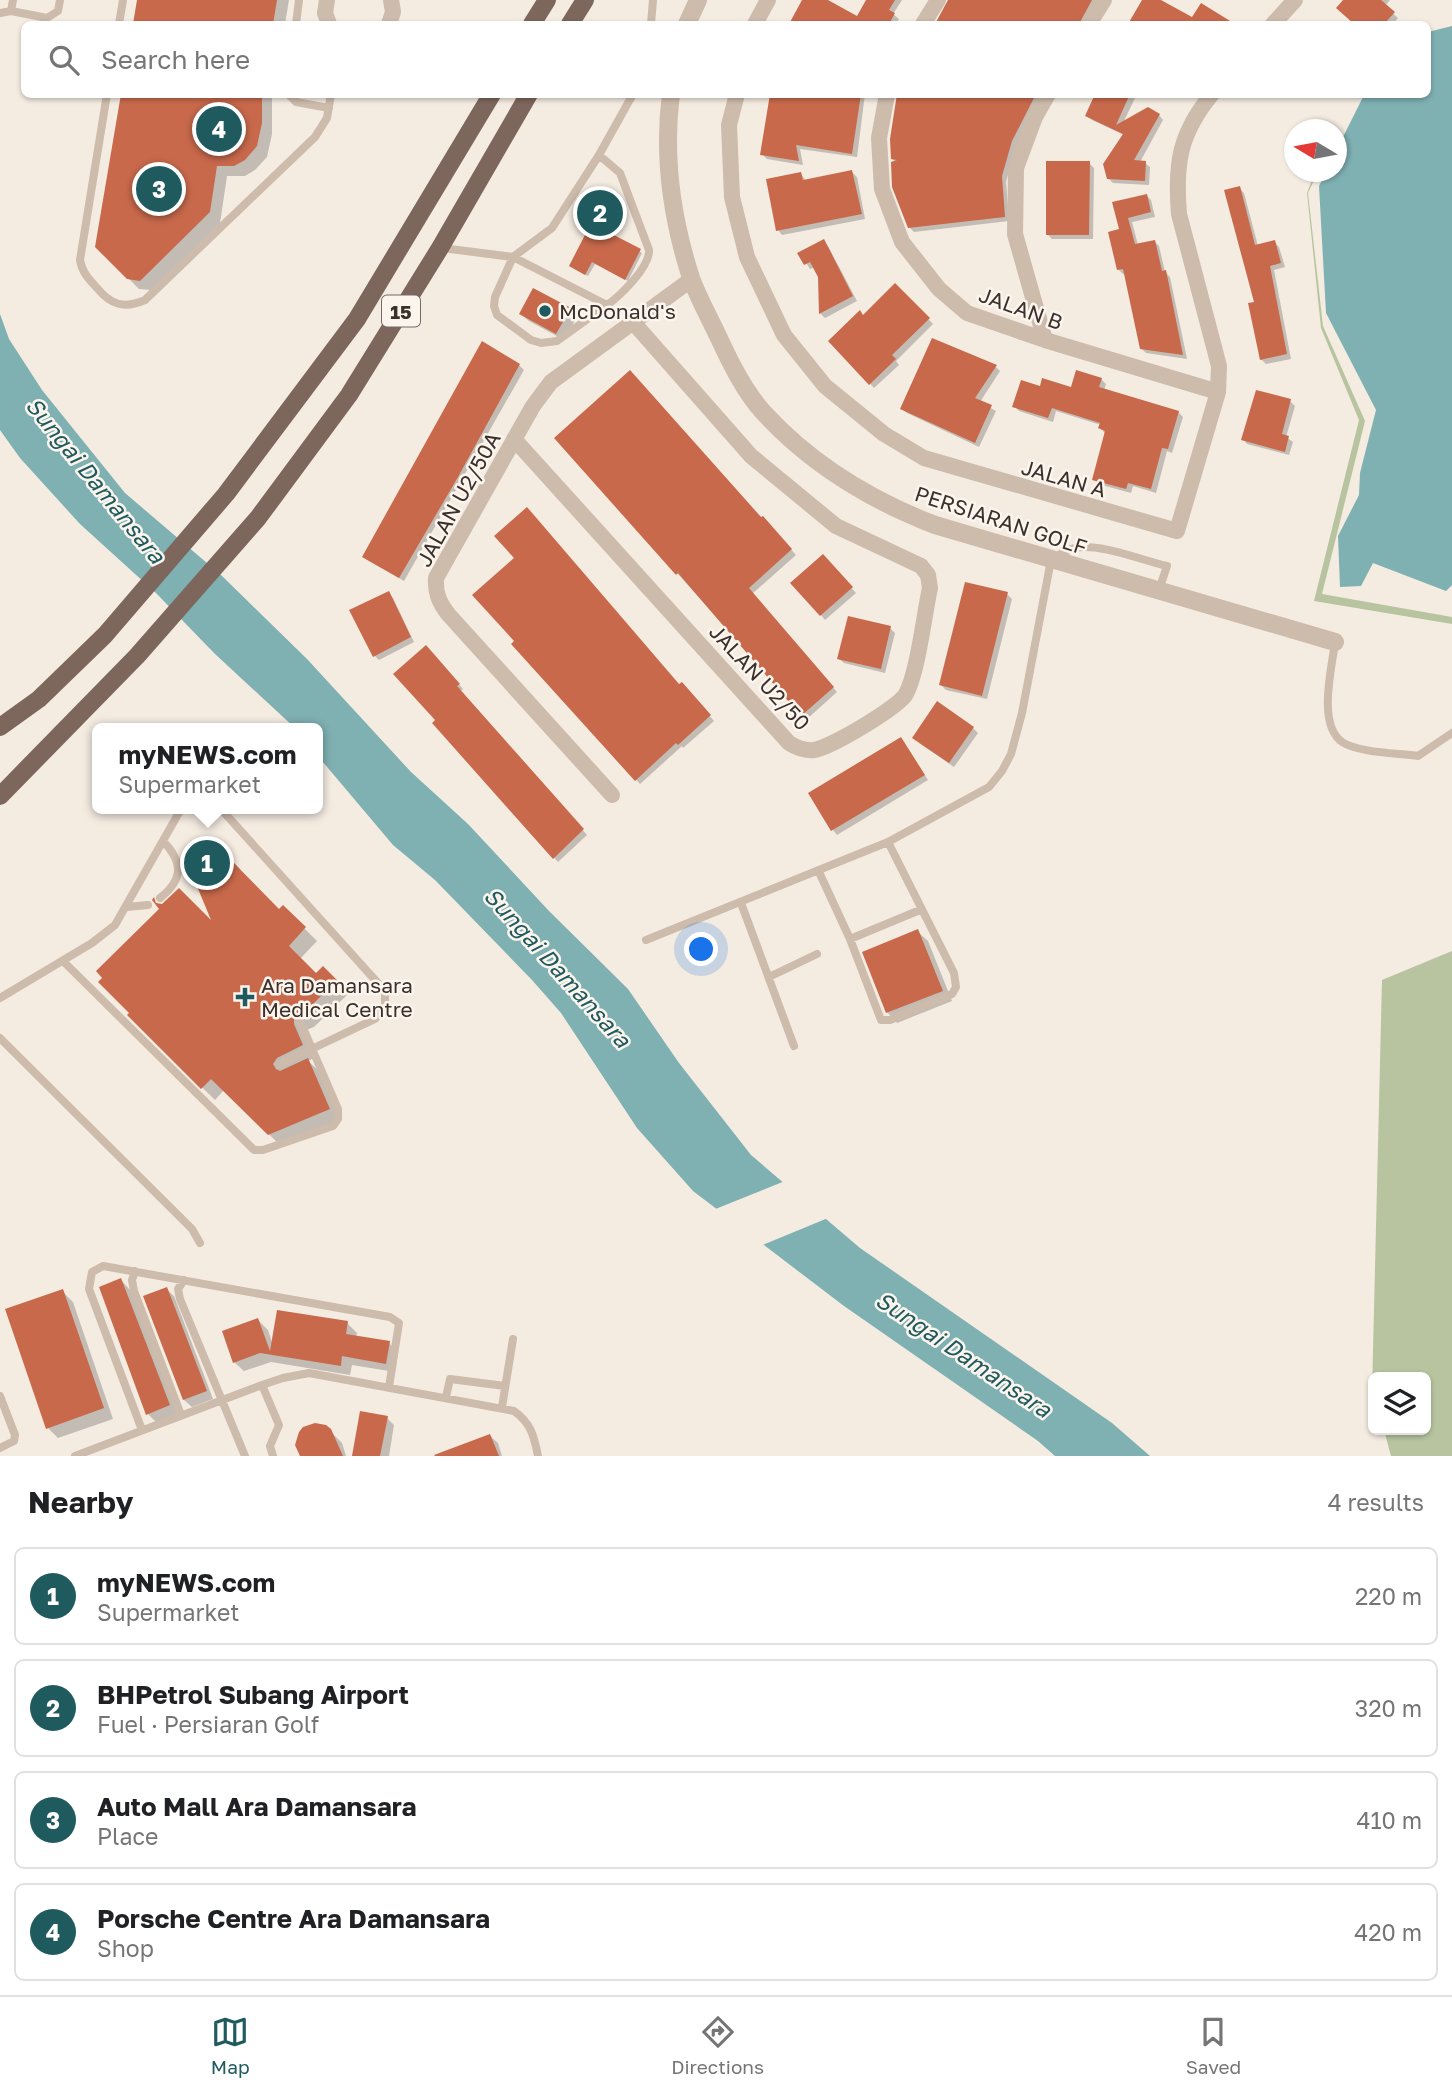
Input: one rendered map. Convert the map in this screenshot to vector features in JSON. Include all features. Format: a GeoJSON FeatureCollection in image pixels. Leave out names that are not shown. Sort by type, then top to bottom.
{"type":"FeatureCollection","features":[{"type":"Feature","properties":{"kind":"main road"},"geometry":{"type":"LineString","coordinates":[[534,21],[547,0]]}},
{"type":"Feature","properties":{"kind":"main road"},"geometry":{"type":"LineString","coordinates":[[572,21],[585,0]]}},
{"type":"Feature","properties":{"kind":"main road","name":"15"},"geometry":{"type":"LineString","coordinates":[[0,727],[38,699],[105,635],[226,494],[357,318],[490,98]]}},
{"type":"Feature","properties":{"kind":"main road","name":"15"},"geometry":{"type":"LineString","coordinates":[[0,796],[137,656],[258,518],[349,395],[440,248],[528,98]]}},
{"type":"Feature","properties":{"kind":"street"},"geometry":{"type":"LineString","coordinates":[[327,0],[325,13],[328,21]]}},
{"type":"Feature","properties":{"kind":"street"},"geometry":{"type":"LineString","coordinates":[[390,21],[393,12],[392,0]]}},
{"type":"Feature","properties":{"kind":"street"},"geometry":{"type":"LineString","coordinates":[[688,21],[698,0]]}},
{"type":"Feature","properties":{"kind":"street"},"geometry":{"type":"LineString","coordinates":[[757,21],[768,0]]}},
{"type":"Feature","properties":{"kind":"street"},"geometry":{"type":"LineString","coordinates":[[925,21],[938,0]]}},
{"type":"Feature","properties":{"kind":"street"},"geometry":{"type":"LineString","coordinates":[[1091,21],[1104,0]]}},
{"type":"Feature","properties":{"kind":"street"},"geometry":{"type":"LineString","coordinates":[[1276,21],[1295,0]]}},
{"type":"Feature","properties":{"kind":"street","name":"PERSIARAN GOLF"},"geometry":{"type":"LineString","coordinates":[[671,98],[668,158],[675,215],[692,279],[732,366],[761,410],[800,449],[844,480],[895,509],[935,525],[1335,642]]}},
{"type":"Feature","properties":{"kind":"street","name":"JALAN A"},"geometry":{"type":"LineString","coordinates":[[736,98],[729,125],[732,197],[747,257],[784,335],[825,386],[884,434],[924,458],[1177,531],[1218,392],[1219,366],[1180,214],[1177,190],[1178,160],[1187,131],[1209,98]]}},
{"type":"Feature","properties":{"kind":"street","name":"JALAN B"},"geometry":{"type":"LineString","coordinates":[[886,98],[879,138],[882,189],[902,242],[939,289],[967,313],[1045,340],[1218,392]]}},
{"type":"Feature","properties":{"kind":"street"},"geometry":{"type":"LineString","coordinates":[[1045,340],[1015,234],[1016,168],[1035,117],[1046,98]]}},
{"type":"Feature","properties":{"kind":"street","name":"JALAN U2/50A"},"geometry":{"type":"LineString","coordinates":[[612,795],[439,603],[435,590],[436,578],[533,405],[551,382],[692,279]]}},
{"type":"Feature","properties":{"kind":"street","name":"JALAN U2/50"},"geometry":{"type":"LineString","coordinates":[[514,439],[789,743],[804,750],[823,748],[897,705],[906,693],[912,673],[930,588],[928,575],[921,566],[836,526],[751,456],[632,321]]}},
{"type":"Feature","properties":{"kind":"lane"},"geometry":{"type":"LineString","coordinates":[[11,11],[13,0]]}},
{"type":"Feature","properties":{"kind":"lane"},"geometry":{"type":"LineString","coordinates":[[0,13],[11,11],[47,19],[58,11],[60,0]]}},
{"type":"Feature","properties":{"kind":"lane"},"geometry":{"type":"LineString","coordinates":[[120,21],[123,0]]}},
{"type":"Feature","properties":{"kind":"lane"},"geometry":{"type":"LineString","coordinates":[[296,21],[299,0]]}},
{"type":"Feature","properties":{"kind":"lane"},"geometry":{"type":"LineString","coordinates":[[651,21],[653,0]]}},
{"type":"Feature","properties":{"kind":"lane"},"geometry":{"type":"LineString","coordinates":[[106,98],[80,260],[82,271],[107,300],[121,306],[145,300],[315,136],[323,127],[330,98]]}},
{"type":"Feature","properties":{"kind":"lane"},"geometry":{"type":"LineString","coordinates":[[292,98],[296,102],[329,108]]}},
{"type":"Feature","properties":{"kind":"lane"},"geometry":{"type":"LineString","coordinates":[[599,155],[621,173],[650,254],[647,262],[620,296],[557,341],[541,343],[531,340],[497,315],[494,306],[498,289],[513,257],[552,228],[632,98]]}},
{"type":"Feature","properties":{"kind":"lane"},"geometry":{"type":"LineString","coordinates":[[440,248],[513,257],[607,305]]}},
{"type":"Feature","properties":{"kind":"lane"},"geometry":{"type":"LineString","coordinates":[[646,940],[888,842],[989,787],[1011,754],[1022,713],[1051,560],[1078,547],[1094,548],[1167,566],[1159,592]]}},
{"type":"Feature","properties":{"kind":"lane"},"geometry":{"type":"LineString","coordinates":[[1335,642],[1327,704],[1331,726],[1343,743],[1361,749],[1418,756],[1452,733]]}},
{"type":"Feature","properties":{"kind":"lane"},"geometry":{"type":"LineString","coordinates":[[0,998],[92,943],[115,925],[178,814]]}},
{"type":"Feature","properties":{"kind":"lane"},"geometry":{"type":"LineString","coordinates":[[226,814],[385,991],[386,1007],[375,1019],[280,1064]]}},
{"type":"Feature","properties":{"kind":"lane"},"geometry":{"type":"LineString","coordinates":[[160,898],[172,887],[178,876],[174,853],[163,841]]}},
{"type":"Feature","properties":{"kind":"lane"},"geometry":{"type":"LineString","coordinates":[[819,872],[850,939],[881,1020],[890,1020],[952,994],[956,987],[954,973],[888,842]]}},
{"type":"Feature","properties":{"kind":"lane"},"geometry":{"type":"LineString","coordinates":[[741,903],[794,1046]]}},
{"type":"Feature","properties":{"kind":"lane"},"geometry":{"type":"LineString","coordinates":[[127,906],[148,905]]}},
{"type":"Feature","properties":{"kind":"lane"},"geometry":{"type":"LineString","coordinates":[[850,939],[920,910]]}},
{"type":"Feature","properties":{"kind":"lane"},"geometry":{"type":"LineString","coordinates":[[769,977],[817,954]]}},
{"type":"Feature","properties":{"kind":"lane"},"geometry":{"type":"LineString","coordinates":[[63,961],[254,1150],[262,1150],[333,1126],[338,1119],[338,1109],[300,1021]]}},
{"type":"Feature","properties":{"kind":"lane"},"geometry":{"type":"LineString","coordinates":[[0,1038],[192,1229],[200,1243]]}},
{"type":"Feature","properties":{"kind":"lane"},"geometry":{"type":"LineString","coordinates":[[142,1430],[89,1289],[92,1272],[103,1266],[390,1317],[399,1323],[389,1387]]}},
{"type":"Feature","properties":{"kind":"lane"},"geometry":{"type":"LineString","coordinates":[[135,1271],[132,1280],[134,1291],[181,1415]]}},
{"type":"Feature","properties":{"kind":"lane"},"geometry":{"type":"LineString","coordinates":[[184,1280],[178,1289],[180,1299],[245,1456]]}},
{"type":"Feature","properties":{"kind":"lane"},"geometry":{"type":"LineString","coordinates":[[502,1407],[513,1339]]}},
{"type":"Feature","properties":{"kind":"lane"},"geometry":{"type":"LineString","coordinates":[[75,1456],[262,1385],[309,1373],[514,1410],[526,1419],[534,1434],[538,1456]]}},
{"type":"Feature","properties":{"kind":"lane"},"geometry":{"type":"LineString","coordinates":[[446,1397],[450,1379],[505,1386]]}},
{"type":"Feature","properties":{"kind":"lane"},"geometry":{"type":"LineString","coordinates":[[262,1385],[279,1425],[270,1446],[273,1456]]}},
{"type":"Feature","properties":{"kind":"lane"},"geometry":{"type":"LineString","coordinates":[[0,1396],[15,1436],[14,1441],[0,1448]]}},
{"type":"Feature","properties":{"kind":"green space"},"geometry":{"type":"Polygon","coordinates":[[[1313,182],[1308,193],[1323,326],[1365,421],[1322,594],[1452,617],[1452,624],[1314,601],[1359,420],[1321,328],[1307,193],[1313,182]]]}},
{"type":"Feature","properties":{"kind":"green space"},"geometry":{"type":"Polygon","coordinates":[[[1452,951],[1452,1456],[1391,1456],[1385,1435],[1431,1435],[1431,1372],[1372,1372],[1382,980],[1452,951]]]}},
{"type":"Feature","properties":{"kind":"water"},"geometry":{"type":"Polygon","coordinates":[[[1452,26],[1452,585],[1446,591],[1373,563],[1361,586],[1340,587],[1338,536],[1359,495],[1360,473],[1376,410],[1326,313],[1319,186],[1321,182],[1347,182],[1347,129],[1362,98],[1431,98],[1431,31],[1452,26]]]}},
{"type":"Feature","properties":{"kind":"water","name":"Sungai Damansara"},"geometry":{"type":"Polygon","coordinates":[[[0,314],[9,339],[42,390],[125,493],[221,575],[307,659],[411,772],[468,824],[549,911],[628,989],[679,1063],[751,1155],[860,1248],[1112,1423],[1150,1456],[1055,1456],[1038,1441],[844,1306],[693,1191],[637,1128],[561,1013],[435,880],[393,845],[323,762],[323,723],[290,723],[214,653],[156,593],[80,524],[20,458],[0,430],[0,314]]]}},
{"type":"Feature","properties":{"kind":"pier"},"geometry":{"type":"Polygon","coordinates":[[[785,1181],[828,1218],[760,1246],[713,1210],[785,1181]]]}},
{"type":"Feature","properties":{"kind":"building"},"geometry":{"type":"Polygon","coordinates":[[[137,0],[277,0],[274,21],[134,21],[137,0]]]}},
{"type":"Feature","properties":{"kind":"building"},"geometry":{"type":"Polygon","coordinates":[[[802,0],[828,0],[857,16],[866,0],[895,0],[889,10],[895,13],[891,21],[791,21],[802,0]]]}},
{"type":"Feature","properties":{"kind":"building"},"geometry":{"type":"Polygon","coordinates":[[[948,0],[1092,0],[1081,21],[937,21],[948,0]]]}},
{"type":"Feature","properties":{"kind":"building"},"geometry":{"type":"Polygon","coordinates":[[[1142,0],[1161,0],[1192,17],[1201,3],[1230,21],[1130,21],[1142,0]]]}},
{"type":"Feature","properties":{"kind":"building"},"geometry":{"type":"Polygon","coordinates":[[[1343,0],[1381,0],[1395,12],[1387,21],[1351,21],[1336,8],[1343,0]]]}},
{"type":"Feature","properties":{"kind":"building"},"geometry":{"type":"Polygon","coordinates":[[[120,98],[262,98],[262,123],[257,146],[245,160],[234,166],[217,166],[210,212],[140,281],[127,279],[95,247],[120,98]]]}},
{"type":"Feature","properties":{"kind":"building"},"geometry":{"type":"Polygon","coordinates":[[[769,98],[860,98],[852,154],[796,145],[799,161],[760,155],[769,98]]]}},
{"type":"Feature","properties":{"kind":"building"},"geometry":{"type":"Polygon","coordinates":[[[896,98],[1034,98],[1012,141],[1002,176],[1005,217],[908,228],[892,187],[891,162],[897,160],[891,159],[890,139],[896,98]]]}},
{"type":"Feature","properties":{"kind":"building"},"geometry":{"type":"Polygon","coordinates":[[[1093,98],[1128,98],[1116,125],[1148,107],[1160,114],[1134,160],[1146,161],[1145,181],[1107,179],[1103,164],[1123,134],[1085,116],[1093,98]]]}},
{"type":"Feature","properties":{"kind":"building"},"geometry":{"type":"Polygon","coordinates":[[[1046,161],[1090,161],[1089,235],[1046,235],[1046,161]]]}},
{"type":"Feature","properties":{"kind":"building"},"geometry":{"type":"Polygon","coordinates":[[[852,170],[862,214],[776,231],[766,179],[801,172],[803,180],[852,170]]]}},
{"type":"Feature","properties":{"kind":"building"},"geometry":{"type":"Polygon","coordinates":[[[1240,186],[1255,245],[1275,240],[1281,263],[1270,266],[1287,354],[1260,360],[1248,303],[1254,302],[1224,190],[1240,186]]]}},
{"type":"Feature","properties":{"kind":"building"},"geometry":{"type":"Polygon","coordinates":[[[606,194],[623,203],[608,232],[641,249],[625,280],[592,262],[585,275],[569,266],[606,194]]]}},
{"type":"Feature","properties":{"kind":"building"},"geometry":{"type":"Polygon","coordinates":[[[1147,194],[1151,212],[1128,218],[1135,244],[1155,240],[1162,271],[1166,270],[1183,355],[1140,349],[1123,269],[1117,270],[1108,232],[1119,229],[1112,202],[1147,194]]]}},
{"type":"Feature","properties":{"kind":"building"},"geometry":{"type":"Polygon","coordinates":[[[824,239],[853,296],[819,314],[818,277],[810,262],[804,265],[797,253],[824,239]]]}},
{"type":"Feature","properties":{"kind":"building"},"geometry":{"type":"Polygon","coordinates":[[[895,283],[930,318],[892,355],[896,359],[869,385],[828,341],[860,310],[863,315],[895,283]]]}},
{"type":"Feature","properties":{"kind":"building","name":"McDonald's"},"geometry":{"type":"Polygon","coordinates":[[[533,288],[571,308],[556,334],[519,314],[533,288]]]}},
{"type":"Feature","properties":{"kind":"building"},"geometry":{"type":"Polygon","coordinates":[[[932,338],[997,365],[975,398],[992,405],[975,443],[900,409],[932,338]]]}},
{"type":"Feature","properties":{"kind":"building"},"geometry":{"type":"Polygon","coordinates":[[[482,341],[520,364],[399,578],[362,557],[482,341]]]}},
{"type":"Feature","properties":{"kind":"building"},"geometry":{"type":"Polygon","coordinates":[[[630,370],[792,549],[749,588],[834,687],[801,716],[678,573],[676,575],[554,438],[630,370]]]}},
{"type":"Feature","properties":{"kind":"building"},"geometry":{"type":"Polygon","coordinates":[[[1076,370],[1102,378],[1099,387],[1179,411],[1168,449],[1162,448],[1151,489],[1128,483],[1126,489],[1092,480],[1105,431],[1098,428],[1100,423],[1052,408],[1048,418],[1012,407],[1021,380],[1040,386],[1042,378],[1071,387],[1076,370]]]}},
{"type":"Feature","properties":{"kind":"building"},"geometry":{"type":"Polygon","coordinates":[[[1256,390],[1291,399],[1282,434],[1289,436],[1285,452],[1241,440],[1256,390]]]}},
{"type":"Feature","properties":{"kind":"building"},"geometry":{"type":"Polygon","coordinates":[[[527,507],[679,684],[682,682],[711,715],[635,781],[511,644],[514,641],[472,595],[514,558],[494,536],[527,507]]]}},
{"type":"Feature","properties":{"kind":"building"},"geometry":{"type":"Polygon","coordinates":[[[823,554],[853,587],[820,616],[790,583],[823,554]]]}},
{"type":"Feature","properties":{"kind":"building"},"geometry":{"type":"Polygon","coordinates":[[[965,582],[1008,592],[982,696],[939,685],[965,582]]]}},
{"type":"Feature","properties":{"kind":"building"},"geometry":{"type":"Polygon","coordinates":[[[389,591],[411,637],[373,657],[349,610],[389,591]]]}},
{"type":"Feature","properties":{"kind":"building"},"geometry":{"type":"Polygon","coordinates":[[[848,616],[891,626],[881,669],[837,659],[848,616]]]}},
{"type":"Feature","properties":{"kind":"building"},"geometry":{"type":"Polygon","coordinates":[[[426,645],[460,684],[457,686],[584,829],[553,859],[432,723],[435,720],[393,674],[426,645]]]}},
{"type":"Feature","properties":{"kind":"building"},"geometry":{"type":"Polygon","coordinates":[[[937,701],[974,727],[949,763],[912,738],[937,701]]]}},
{"type":"Feature","properties":{"kind":"building"},"geometry":{"type":"Polygon","coordinates":[[[901,737],[925,775],[831,831],[808,793],[901,737]]]}},
{"type":"Feature","properties":{"kind":"building"},"geometry":{"type":"Polygon","coordinates":[[[207,843],[220,846],[279,909],[283,905],[306,927],[289,946],[316,973],[323,966],[337,980],[302,1015],[294,1018],[303,1045],[277,1058],[273,1064],[280,1071],[308,1058],[330,1109],[268,1135],[211,1079],[201,1089],[98,982],[102,978],[96,971],[159,909],[152,900],[154,897],[156,903],[162,904],[179,888],[211,920],[189,867],[192,855],[198,847],[207,843]]]}},
{"type":"Feature","properties":{"kind":"building"},"geometry":{"type":"Polygon","coordinates":[[[918,929],[943,991],[886,1013],[862,952],[918,929]]]}},
{"type":"Feature","properties":{"kind":"building"},"geometry":{"type":"Polygon","coordinates":[[[121,1278],[170,1405],[146,1415],[99,1287],[121,1278]]]}},
{"type":"Feature","properties":{"kind":"building"},"geometry":{"type":"Polygon","coordinates":[[[167,1287],[207,1391],[183,1400],[143,1296],[167,1287]]]}},
{"type":"Feature","properties":{"kind":"building"},"geometry":{"type":"Polygon","coordinates":[[[63,1289],[104,1408],[46,1429],[5,1309],[63,1289]]]}},
{"type":"Feature","properties":{"kind":"building"},"geometry":{"type":"Polygon","coordinates":[[[277,1310],[348,1321],[346,1334],[390,1341],[386,1364],[342,1356],[341,1366],[260,1353],[233,1363],[222,1331],[258,1318],[270,1351],[277,1310]]]}},
{"type":"Feature","properties":{"kind":"building"},"geometry":{"type":"Polygon","coordinates":[[[360,1411],[388,1416],[380,1456],[352,1456],[360,1411]]]}},
{"type":"Feature","properties":{"kind":"building"},"geometry":{"type":"Polygon","coordinates":[[[315,1423],[331,1429],[343,1456],[300,1456],[295,1445],[299,1432],[303,1427],[315,1423]]]}},
{"type":"Feature","properties":{"kind":"building"},"geometry":{"type":"Polygon","coordinates":[[[490,1434],[499,1456],[434,1455],[490,1434]]]}},
{"type":"Feature","properties":{"kind":"place","name":"Porsche Centre Ara Damansara"},"geometry":{"type":"Point","coordinates":[219,129]}},
{"type":"Feature","properties":{"kind":"place","name":"Auto Mall Ara Damansara"},"geometry":{"type":"Point","coordinates":[159,189]}},
{"type":"Feature","properties":{"kind":"place","name":"BHPetrol Subang Airport"},"geometry":{"type":"Point","coordinates":[600,213]}},
{"type":"Feature","properties":{"kind":"place","name":"McDonald's"},"geometry":{"type":"Point","coordinates":[545,311]}},
{"type":"Feature","properties":{"kind":"place","name":"myNEWS.com"},"geometry":{"type":"Point","coordinates":[207,863]}},
{"type":"Feature","properties":{"kind":"place","name":"Ara Damansara Medical Centre"},"geometry":{"type":"Point","coordinates":[245,997]}}]}
